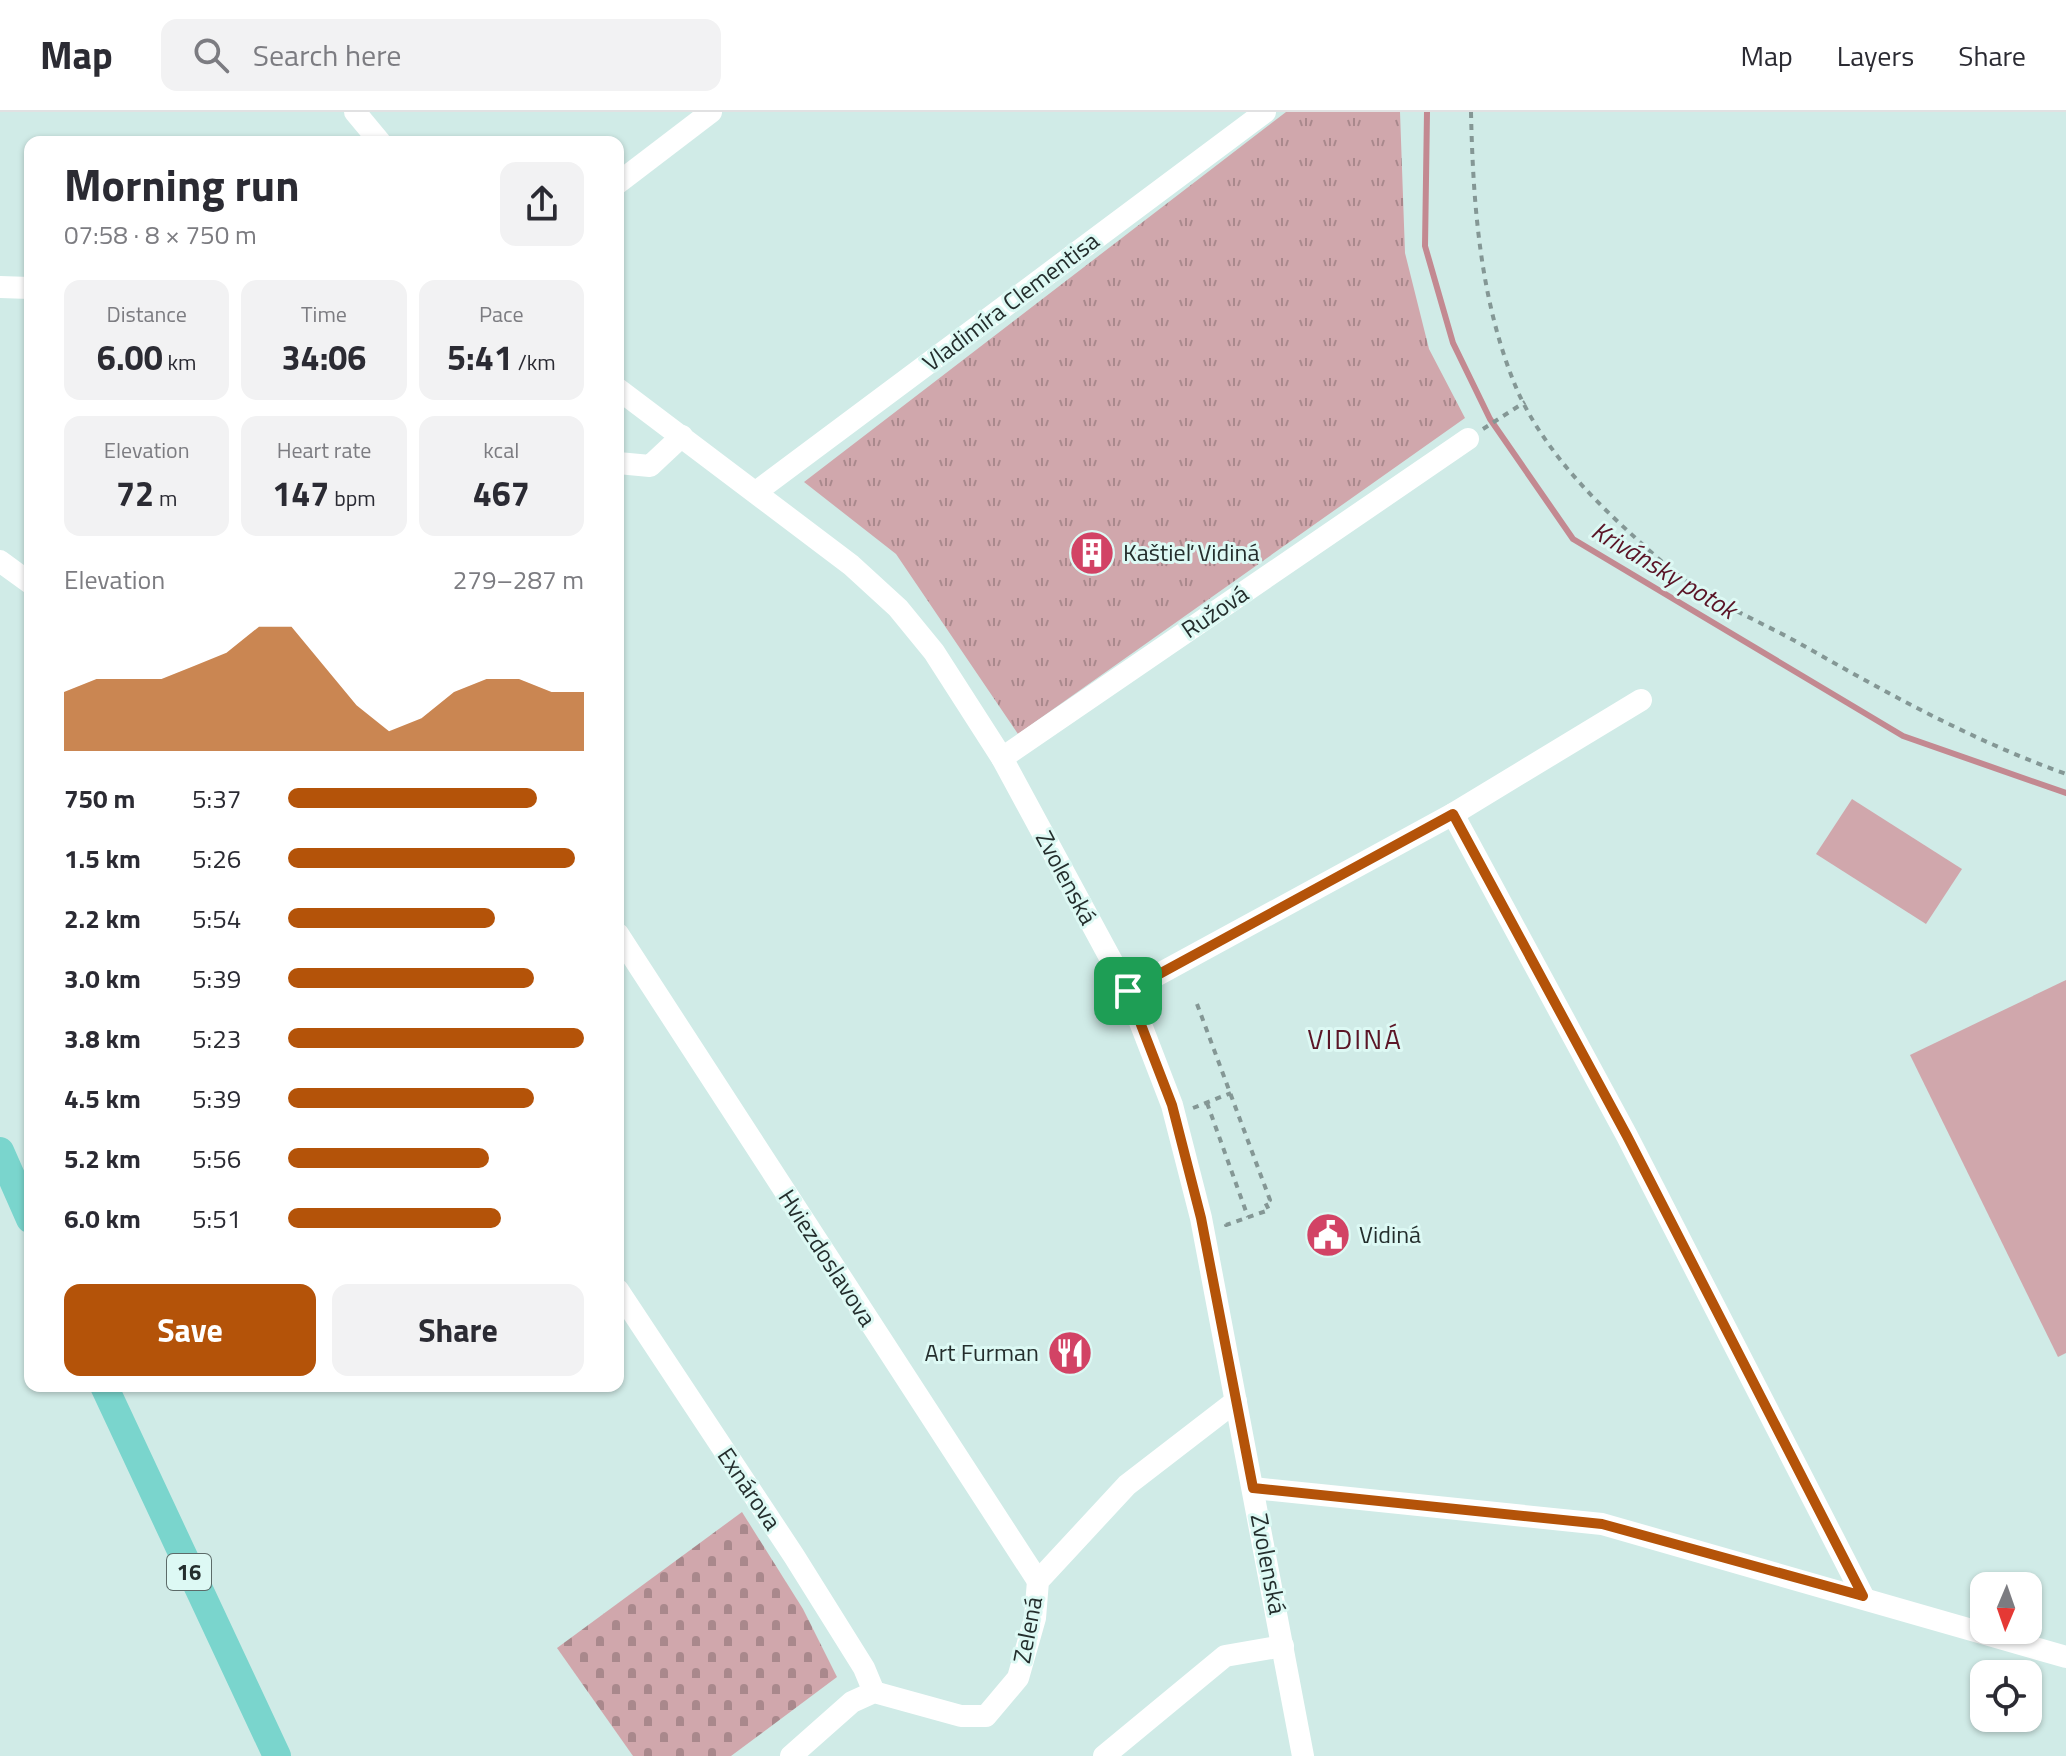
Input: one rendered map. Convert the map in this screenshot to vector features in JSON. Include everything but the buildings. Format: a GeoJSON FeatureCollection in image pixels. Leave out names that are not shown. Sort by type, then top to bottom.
{"type":"FeatureCollection","features":[{"type":"Feature","properties":{"kind":"main road"},"geometry":{"type":"LineString","coordinates":[[0,1151],[24,1205]]}},
{"type":"Feature","properties":{"kind":"main road","name":"16"},"geometry":{"type":"LineString","coordinates":[[107,1392],[277,1756]]}},
{"type":"Feature","properties":{"kind":"street"},"geometry":{"type":"LineString","coordinates":[[355,112],[375,136]]}},
{"type":"Feature","properties":{"kind":"street"},"geometry":{"type":"LineString","coordinates":[[624,178],[711,112]]}},
{"type":"Feature","properties":{"kind":"street","name":"Vladimíra Clementisa"},"geometry":{"type":"LineString","coordinates":[[756,492],[1265,112]]}},
{"type":"Feature","properties":{"kind":"street"},"geometry":{"type":"LineString","coordinates":[[0,287],[24,288]]}},
{"type":"Feature","properties":{"kind":"street","name":"Zvolenská"},"geometry":{"type":"LineString","coordinates":[[624,393],[851,565],[898,608],[934,652],[1002,758],[1128,991],[1172,1105],[1206,1244],[1303,1756]]}},
{"type":"Feature","properties":{"kind":"street","name":"Ružová"},"geometry":{"type":"LineString","coordinates":[[1002,758],[1475,435]]}},
{"type":"Feature","properties":{"kind":"street"},"geometry":{"type":"LineString","coordinates":[[624,464],[650,466],[682,436]]}},
{"type":"Feature","properties":{"kind":"street"},"geometry":{"type":"LineString","coordinates":[[0,561],[24,579]]}},
{"type":"Feature","properties":{"kind":"street"},"geometry":{"type":"LineString","coordinates":[[1128,991],[1453,814],[1641,700]]}},
{"type":"Feature","properties":{"kind":"street"},"geometry":{"type":"LineString","coordinates":[[1453,814],[1627,1136],[1863,1596]]}},
{"type":"Feature","properties":{"kind":"street","name":"Hviezdoslavova"},"geometry":{"type":"LineString","coordinates":[[624,943],[1038,1581]]}},
{"type":"Feature","properties":{"kind":"street","name":"Exnárova"},"geometry":{"type":"LineString","coordinates":[[624,1299],[794,1556],[864,1668],[874,1692]]}},
{"type":"Feature","properties":{"kind":"street","name":"Zelená"},"geometry":{"type":"LineString","coordinates":[[874,1692],[961,1716],[986,1716],[1018,1678],[1035,1618],[1038,1581],[1127,1485],[1236,1401]]}},
{"type":"Feature","properties":{"kind":"street"},"geometry":{"type":"LineString","coordinates":[[1253,1488],[1602,1524],[1863,1596],[2066,1657]]}},
{"type":"Feature","properties":{"kind":"street"},"geometry":{"type":"LineString","coordinates":[[1104,1756],[1225,1656],[1283,1646]]}},
{"type":"Feature","properties":{"kind":"street"},"geometry":{"type":"LineString","coordinates":[[791,1756],[852,1702],[874,1692]]}},
{"type":"Feature","properties":{"kind":"path"},"geometry":{"type":"LineString","coordinates":[[1471,112],[1473,172],[1488,299],[1516,387],[1580,483],[1657,558],[1698,590],[1934,717],[2017,757],[2066,774]]}},
{"type":"Feature","properties":{"kind":"path"},"geometry":{"type":"LineString","coordinates":[[1475,435],[1525,402]]}},
{"type":"Feature","properties":{"kind":"path"},"geometry":{"type":"LineString","coordinates":[[1197,1004],[1270,1200],[1265,1202],[1269,1210],[1226,1225],[1222,1211]]}},
{"type":"Feature","properties":{"kind":"path"},"geometry":{"type":"LineString","coordinates":[[1193,1108],[1231,1093]]}},
{"type":"Feature","properties":{"kind":"path"},"geometry":{"type":"LineString","coordinates":[[1207,1103],[1248,1217]]}},
{"type":"Feature","properties":{"kind":"green space"},"geometry":{"type":"Polygon","coordinates":[[[1286,112],[1400,112],[1405,253],[1429,349],[1465,418],[1018,734],[896,554],[804,482],[1286,112]]]}},
{"type":"Feature","properties":{"kind":"green space"},"geometry":{"type":"Polygon","coordinates":[[[1852,799],[1962,869],[1926,924],[1816,854],[1852,799]]]}},
{"type":"Feature","properties":{"kind":"green space"},"geometry":{"type":"Polygon","coordinates":[[[2066,980],[2066,1353],[2058,1357],[1910,1055],[2066,980]]]}},
{"type":"Feature","properties":{"kind":"green space"},"geometry":{"type":"Polygon","coordinates":[[[742,1512],[803,1609],[837,1677],[731,1756],[633,1756],[557,1648],[742,1512]]]}},
{"type":"Feature","properties":{"kind":"waterway","name":"Krivánsky potok"},"geometry":{"type":"LineString","coordinates":[[1427,112],[1425,246],[1453,343],[1490,419],[1573,539],[1903,736],[2066,793]]}},
{"type":"Feature","properties":{"kind":"place","name":"Kaštieľ Vidiná"},"geometry":{"type":"Point","coordinates":[1092,553]}},
{"type":"Feature","properties":{"kind":"place","name":"Vidiná"},"geometry":{"type":"Point","coordinates":[1328,1235]}},
{"type":"Feature","properties":{"kind":"place","name":"Art Furman"},"geometry":{"type":"Point","coordinates":[1070,1353]}},
{"type":"Feature","properties":{"kind":"district","name":"VIDINÁ"},"geometry":{"type":"Point","coordinates":[1355,1039]}},
{"type":"Feature","properties":{"kind":"route"},"geometry":{"type":"LineString","coordinates":[[1453,814],[1627,1136],[1863,1596],[1602,1524],[1253,1488],[1201,1218],[1172,1105],[1128,991],[1262,921],[1453,814]]}}]}
